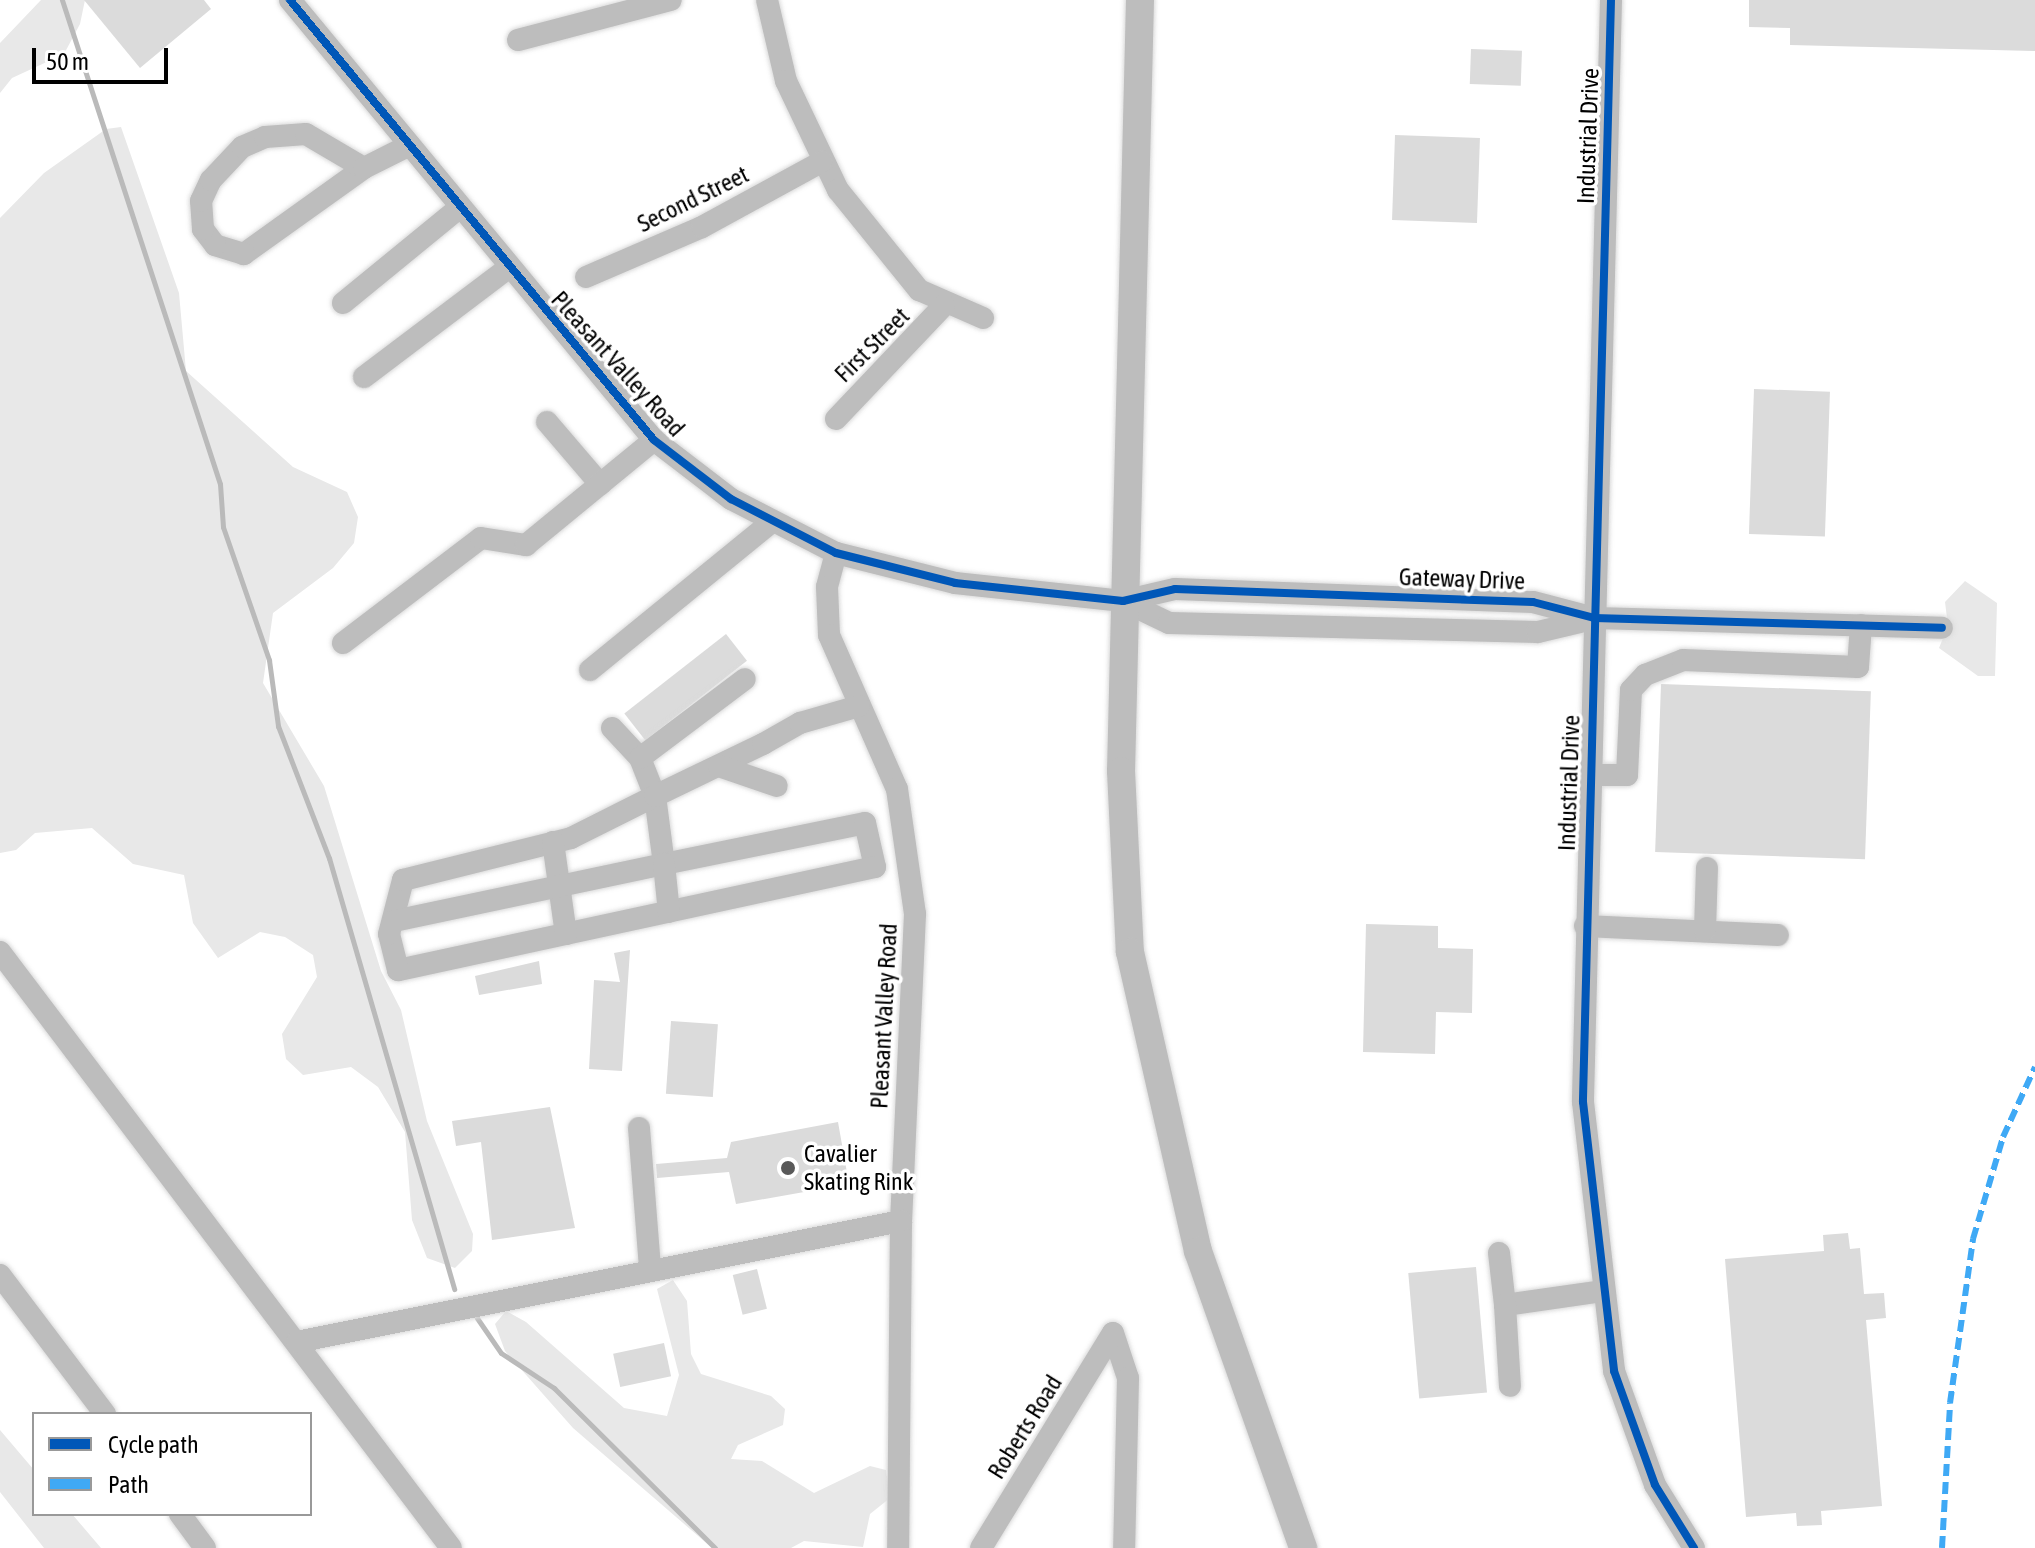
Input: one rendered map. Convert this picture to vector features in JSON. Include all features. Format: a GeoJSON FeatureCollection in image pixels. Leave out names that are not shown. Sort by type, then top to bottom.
{"type":"FeatureCollection","features":[{"type":"Feature","properties":{"kind":"main road"},"geometry":{"type":"LineString","coordinates":[[1140,0],[1123,601],[1130,952],[1198,1251],[1303,1548]]}},
{"type":"Feature","properties":{"kind":"street","name":"Pleasant Valley Road"},"geometry":{"type":"LineString","coordinates":[[290,0],[508,268],[654,440],[770,523],[836,553],[955,583],[1123,601]]}},
{"type":"Feature","properties":{"kind":"street"},"geometry":{"type":"LineString","coordinates":[[518,40],[671,0]]}},
{"type":"Feature","properties":{"kind":"street"},"geometry":{"type":"LineString","coordinates":[[767,0],[786,81],[821,162],[887,255],[944,305],[983,318]]}},
{"type":"Feature","properties":{"kind":"street","name":"Industrial Drive"},"geometry":{"type":"LineString","coordinates":[[1611,0],[1585,926],[1583,1102],[1602,1291],[1632,1431],[1694,1548]]}},
{"type":"Feature","properties":{"kind":"street"},"geometry":{"type":"LineString","coordinates":[[364,168],[306,134],[265,137],[242,147],[211,180],[201,201],[203,229],[215,245],[244,254],[364,168],[410,145]]}},
{"type":"Feature","properties":{"kind":"street","name":"Second Street"},"geometry":{"type":"LineString","coordinates":[[586,277],[702,227],[821,162]]}},
{"type":"Feature","properties":{"kind":"street"},"geometry":{"type":"LineString","coordinates":[[343,303],[459,208]]}},
{"type":"Feature","properties":{"kind":"street"},"geometry":{"type":"LineString","coordinates":[[364,377],[508,268]]}},
{"type":"Feature","properties":{"kind":"street","name":"First Street"},"geometry":{"type":"LineString","coordinates":[[836,419],[944,305]]}},
{"type":"Feature","properties":{"kind":"street"},"geometry":{"type":"LineString","coordinates":[[547,422],[600,484]]}},
{"type":"Feature","properties":{"kind":"street"},"geometry":{"type":"LineString","coordinates":[[343,643],[481,538],[526,545],[654,440]]}},
{"type":"Feature","properties":{"kind":"street"},"geometry":{"type":"LineString","coordinates":[[590,670],[770,523]]}},
{"type":"Feature","properties":{"kind":"street","name":"Pleasant Valley Road"},"geometry":{"type":"LineString","coordinates":[[836,553],[827,587],[829,635],[897,789],[912,870],[901,1221],[898,1548]]}},
{"type":"Feature","properties":{"kind":"street","name":"Gateway Drive"},"geometry":{"type":"LineString","coordinates":[[1123,601],[1175,589],[1502,600],[1594,618],[1942,628]]}},
{"type":"Feature","properties":{"kind":"street","name":"Gateway Drive"},"geometry":{"type":"LineString","coordinates":[[1123,601],[1169,623],[1538,632],[1594,618]]}},
{"type":"Feature","properties":{"kind":"street"},"geometry":{"type":"LineString","coordinates":[[1589,775],[1627,775],[1631,690],[1645,675],[1683,660],[1858,667],[1861,625]]}},
{"type":"Feature","properties":{"kind":"street"},"geometry":{"type":"LineString","coordinates":[[640,758],[745,679]]}},
{"type":"Feature","properties":{"kind":"street"},"geometry":{"type":"LineString","coordinates":[[394,921],[865,823],[875,867],[398,970],[389,934],[403,880],[553,842],[719,766],[800,723],[859,706]]}},
{"type":"Feature","properties":{"kind":"street"},"geometry":{"type":"LineString","coordinates":[[612,728],[640,758],[655,796],[669,912]]}},
{"type":"Feature","properties":{"kind":"street"},"geometry":{"type":"LineString","coordinates":[[719,766],[777,786]]}},
{"type":"Feature","properties":{"kind":"street"},"geometry":{"type":"LineString","coordinates":[[553,842],[566,934]]}},
{"type":"Feature","properties":{"kind":"street"},"geometry":{"type":"LineString","coordinates":[[1705,930],[1707,868]]}},
{"type":"Feature","properties":{"kind":"street"},"geometry":{"type":"LineString","coordinates":[[1585,926],[1778,935]]}},
{"type":"Feature","properties":{"kind":"street"},"geometry":{"type":"LineString","coordinates":[[0,952],[451,1548]]}},
{"type":"Feature","properties":{"kind":"street"},"geometry":{"type":"LineString","coordinates":[[639,1128],[650,1267]]}},
{"type":"Feature","properties":{"kind":"street"},"geometry":{"type":"LineString","coordinates":[[297,1342],[650,1267],[901,1221]]}},
{"type":"Feature","properties":{"kind":"street"},"geometry":{"type":"LineString","coordinates":[[1499,1253],[1510,1386]]}},
{"type":"Feature","properties":{"kind":"street"},"geometry":{"type":"LineString","coordinates":[[0,1275],[103,1412]]}},
{"type":"Feature","properties":{"kind":"street"},"geometry":{"type":"LineString","coordinates":[[1505,1305],[1602,1291]]}},
{"type":"Feature","properties":{"kind":"street","name":"Roberts Road"},"geometry":{"type":"LineString","coordinates":[[981,1548],[1113,1333],[1128,1378],[1124,1548]]}},
{"type":"Feature","properties":{"kind":"street"},"geometry":{"type":"LineString","coordinates":[[181,1516],[205,1548]]}},
{"type":"Feature","properties":{"kind":"shaded area"},"geometry":{"type":"Polygon","coordinates":[[[41,0],[85,0],[80,24],[64,54],[12,78],[0,93],[0,43],[41,0]]]}},
{"type":"Feature","properties":{"kind":"shaded area"},"geometry":{"type":"Polygon","coordinates":[[[121,127],[179,293],[186,371],[293,467],[347,492],[358,517],[354,543],[333,568],[273,613],[263,683],[324,786],[381,971],[401,1010],[427,1121],[473,1234],[472,1251],[455,1268],[427,1258],[412,1220],[405,1132],[378,1087],[351,1067],[303,1075],[286,1059],[282,1034],[317,977],[313,955],[285,937],[260,932],[218,958],[193,923],[184,875],[133,864],[92,828],[35,833],[16,850],[0,853],[0,218],[44,173],[106,129],[121,127]]]}},
{"type":"Feature","properties":{"kind":"shaded area"},"geometry":{"type":"Polygon","coordinates":[[[1965,581],[1997,603],[1995,676],[1978,676],[1939,648],[1948,626],[1945,602],[1965,581]]]}},
{"type":"Feature","properties":{"kind":"shaded area"},"geometry":{"type":"Polygon","coordinates":[[[673,1280],[687,1301],[691,1354],[701,1374],[771,1396],[785,1409],[783,1425],[738,1445],[731,1459],[762,1461],[814,1493],[870,1466],[886,1470],[890,1498],[870,1514],[863,1547],[804,1541],[791,1548],[712,1548],[573,1428],[505,1351],[495,1324],[506,1311],[526,1322],[624,1408],[667,1416],[679,1375],[657,1289],[673,1280]]]}},
{"type":"Feature","properties":{"kind":"shaded area"},"geometry":{"type":"Polygon","coordinates":[[[0,1430],[32,1468],[32,1516],[74,1516],[101,1548],[44,1548],[0,1492],[0,1430]]]}},
{"type":"Feature","properties":{"kind":"building"},"geometry":{"type":"Polygon","coordinates":[[[84,0],[204,0],[211,9],[140,68],[84,0]]]}},
{"type":"Feature","properties":{"kind":"building"},"geometry":{"type":"Polygon","coordinates":[[[1749,0],[2035,0],[2035,51],[1790,45],[1790,28],[1749,27],[1749,0]]]}},
{"type":"Feature","properties":{"kind":"building"},"geometry":{"type":"Polygon","coordinates":[[[1471,49],[1522,51],[1521,86],[1470,84],[1471,49]]]}},
{"type":"Feature","properties":{"kind":"building"},"geometry":{"type":"Polygon","coordinates":[[[1395,135],[1480,138],[1477,223],[1392,220],[1395,135]]]}},
{"type":"Feature","properties":{"kind":"building"},"geometry":{"type":"Polygon","coordinates":[[[1754,389],[1830,392],[1825,537],[1749,534],[1754,389]]]}},
{"type":"Feature","properties":{"kind":"building"},"geometry":{"type":"Polygon","coordinates":[[[726,634],[747,661],[645,740],[624,713],[726,634]]]}},
{"type":"Feature","properties":{"kind":"building"},"geometry":{"type":"Polygon","coordinates":[[[1661,684],[1871,691],[1865,859],[1655,852],[1661,684]]]}},
{"type":"Feature","properties":{"kind":"building"},"geometry":{"type":"Polygon","coordinates":[[[1366,924],[1438,926],[1438,948],[1473,949],[1472,1013],[1436,1012],[1435,1054],[1363,1052],[1366,924]]]}},
{"type":"Feature","properties":{"kind":"building"},"geometry":{"type":"Polygon","coordinates":[[[630,950],[622,1071],[589,1069],[594,980],[620,982],[614,953],[630,950]]]}},
{"type":"Feature","properties":{"kind":"building"},"geometry":{"type":"Polygon","coordinates":[[[539,961],[542,984],[479,995],[475,976],[539,961]]]}},
{"type":"Feature","properties":{"kind":"building"},"geometry":{"type":"Polygon","coordinates":[[[671,1021],[718,1024],[713,1097],[666,1094],[671,1021]]]}},
{"type":"Feature","properties":{"kind":"building"},"geometry":{"type":"Polygon","coordinates":[[[550,1107],[575,1228],[492,1240],[481,1142],[456,1146],[452,1121],[550,1107]]]}},
{"type":"Feature","properties":{"kind":"building","name":"Cavalier Skating Rink"},"geometry":{"type":"Polygon","coordinates":[[[838,1122],[849,1184],[736,1204],[729,1172],[657,1178],[656,1164],[727,1158],[731,1142],[838,1122]]]}},
{"type":"Feature","properties":{"kind":"building"},"geometry":{"type":"Polygon","coordinates":[[[1848,1233],[1850,1249],[1860,1248],[1864,1294],[1884,1293],[1886,1318],[1866,1320],[1882,1506],[1821,1511],[1822,1525],[1797,1526],[1796,1513],[1746,1517],[1725,1259],[1824,1251],[1823,1235],[1848,1233]]]}},
{"type":"Feature","properties":{"kind":"building"},"geometry":{"type":"Polygon","coordinates":[[[1476,1267],[1487,1393],[1419,1398],[1408,1273],[1476,1267]]]}},
{"type":"Feature","properties":{"kind":"building"},"geometry":{"type":"Polygon","coordinates":[[[757,1269],[767,1309],[743,1315],[733,1275],[757,1269]]]}},
{"type":"Feature","properties":{"kind":"building"},"geometry":{"type":"Polygon","coordinates":[[[664,1343],[671,1376],[620,1387],[613,1354],[664,1343]]]}},
{"type":"Feature","properties":{"kind":"waterway"},"geometry":{"type":"LineString","coordinates":[[62,0],[220,484],[223,527],[269,660],[278,726],[329,858],[454,1289]]}},
{"type":"Feature","properties":{"kind":"waterway"},"geometry":{"type":"LineString","coordinates":[[477,1318],[501,1353],[554,1388],[715,1548]]}},
{"type":"Feature","properties":{"kind":"marked path"},"geometry":{"type":"LineString","coordinates":[[1942,1548],[1950,1403],[1973,1239],[2003,1137],[2035,1067]]}},
{"type":"Feature","properties":{"kind":"cycle path"},"geometry":{"type":"LineString","coordinates":[[290,0],[654,440],[731,499],[836,553],[955,583],[1123,601],[1175,589],[1533,602],[1594,618],[1942,628]]}},
{"type":"Feature","properties":{"kind":"cycle path"},"geometry":{"type":"LineString","coordinates":[[1611,0],[1583,1102],[1614,1371],[1655,1485],[1694,1548]]}},
{"type":"Feature","properties":{"kind":"place","name":"Cavalier Skating Rink"},"geometry":{"type":"Point","coordinates":[788,1168]}}]}
